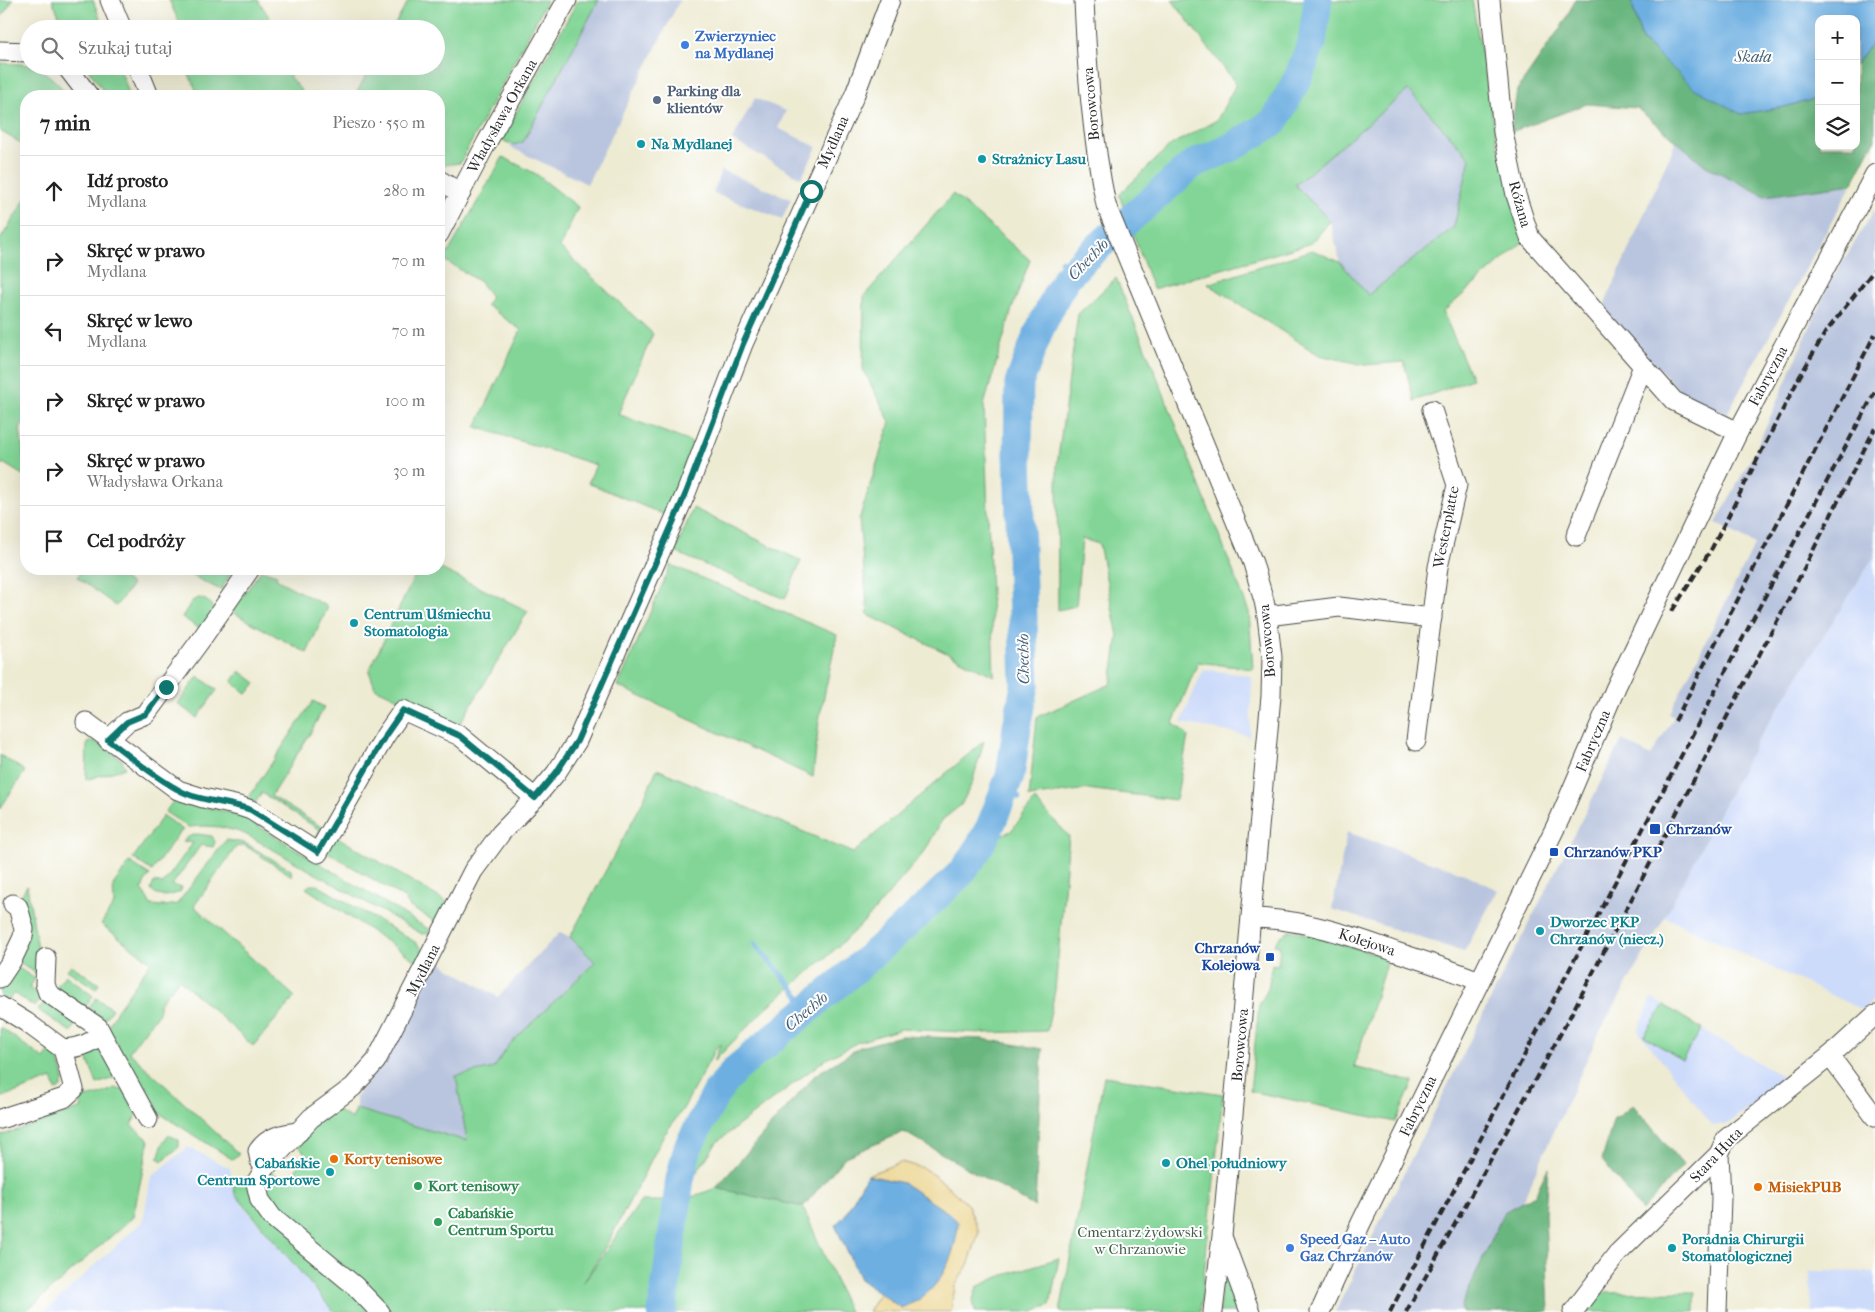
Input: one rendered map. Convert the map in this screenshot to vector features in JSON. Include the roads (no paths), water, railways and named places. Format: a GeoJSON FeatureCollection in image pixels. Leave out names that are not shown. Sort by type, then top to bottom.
{"type":"FeatureCollection","features":[{"type":"Feature","properties":{"kind":"street"},"geometry":{"type":"LineString","coordinates":[[110,0],[118,20]]}},
{"type":"Feature","properties":{"kind":"street","name":"Władysława Orkana"},"geometry":{"type":"LineString","coordinates":[[445,223],[487,142],[567,0]]}},
{"type":"Feature","properties":{"kind":"street","name":"Mydlana"},"geometry":{"type":"LineString","coordinates":[[380,1312],[355,1286],[272,1217],[260,1200],[256,1183],[265,1168],[260,1161],[258,1151],[263,1143],[278,1135],[299,1132],[312,1118],[353,1088],[376,1061],[473,871],[501,834],[556,773],[581,732],[686,493],[743,344],[855,94],[890,0]]}},
{"type":"Feature","properties":{"kind":"street","name":"Borowcowa"},"geometry":{"type":"LineString","coordinates":[[1084,0],[1090,102],[1096,160],[1106,206],[1252,563],[1267,616],[1272,657],[1271,696],[1252,918],[1213,1312]]}},
{"type":"Feature","properties":{"kind":"street","name":"Różana"},"geometry":{"type":"LineString","coordinates":[[1490,0],[1502,132],[1516,194],[1530,238],[1674,401],[1738,432]]}},
{"type":"Feature","properties":{"kind":"street"},"geometry":{"type":"LineString","coordinates":[[0,51],[20,52]]}},
{"type":"Feature","properties":{"kind":"street"},"geometry":{"type":"LineString","coordinates":[[74,75],[85,90]]}},
{"type":"Feature","properties":{"kind":"street"},"geometry":{"type":"LineString","coordinates":[[141,75],[147,90]]}},
{"type":"Feature","properties":{"kind":"street","name":"Fabryczna"},"geometry":{"type":"LineString","coordinates":[[1320,1312],[1479,981],[1560,818],[1616,687],[1738,432],[1875,174]]}},
{"type":"Feature","properties":{"kind":"street"},"geometry":{"type":"LineString","coordinates":[[445,184],[461,193]]}},
{"type":"Feature","properties":{"kind":"street"},"geometry":{"type":"LineString","coordinates":[[1576,536],[1644,366]]}},
{"type":"Feature","properties":{"kind":"street","name":"Westerplatte"},"geometry":{"type":"LineString","coordinates":[[1416,741],[1438,567],[1457,485],[1432,410]]}},
{"type":"Feature","properties":{"kind":"street"},"geometry":{"type":"LineString","coordinates":[[108,740],[127,722],[146,714],[246,575]]}},
{"type":"Feature","properties":{"kind":"street"},"geometry":{"type":"LineString","coordinates":[[1267,616],[1339,607],[1432,618]]}},
{"type":"Feature","properties":{"kind":"street"},"geometry":{"type":"LineString","coordinates":[[86,722],[178,790],[251,810],[318,852],[385,736],[403,710],[460,736],[535,798]]}},
{"type":"Feature","properties":{"kind":"street"},"geometry":{"type":"LineString","coordinates":[[0,978],[12,960],[23,937],[24,929],[18,907],[13,904]]}},
{"type":"Feature","properties":{"kind":"street","name":"Kolejowa"},"geometry":{"type":"LineString","coordinates":[[1252,918],[1293,922],[1348,934],[1479,981]]}},
{"type":"Feature","properties":{"kind":"street"},"geometry":{"type":"LineString","coordinates":[[46,958],[45,984],[48,994],[98,1026],[148,1119]]}},
{"type":"Feature","properties":{"kind":"street"},"geometry":{"type":"LineString","coordinates":[[0,1006],[63,1049],[74,1089],[64,1098],[0,1119]]}},
{"type":"Feature","properties":{"kind":"street","name":"Stara Huta"},"geometry":{"type":"LineString","coordinates":[[1573,1312],[1617,1254],[1719,1154],[1726,1139],[1830,1056],[1875,1015]]}},
{"type":"Feature","properties":{"kind":"street"},"geometry":{"type":"LineString","coordinates":[[63,1049],[76,1048],[88,1044],[101,1033]]}},
{"type":"Feature","properties":{"kind":"street"},"geometry":{"type":"LineString","coordinates":[[1830,1056],[1875,1117]]}},
{"type":"Feature","properties":{"kind":"street"},"geometry":{"type":"LineString","coordinates":[[1717,1312],[1721,1198],[1719,1154]]}},
{"type":"Feature","properties":{"kind":"street"},"geometry":{"type":"LineString","coordinates":[[1222,1236],[1250,1312]]}},
{"type":"Feature","properties":{"kind":"water","name":"Skała"},"geometry":{"type":"Polygon","coordinates":[[[1631,0],[1875,0],[1875,36],[1860,59],[1860,15],[1815,15],[1815,99],[1784,107],[1741,114],[1694,88],[1642,40],[1631,0]]]}},
{"type":"Feature","properties":{"kind":"water"},"geometry":{"type":"Polygon","coordinates":[[[867,1175],[903,1183],[950,1214],[958,1222],[955,1243],[943,1274],[930,1291],[915,1302],[901,1308],[860,1279],[835,1225],[844,1217],[867,1175]]]}},
{"type":"Feature","properties":{"kind":"waterway","name":"Chechło"},"geometry":{"type":"LineString","coordinates":[[662,1312],[680,1179],[688,1147],[717,1092],[735,1070],[843,980],[916,916],[960,874],[974,856],[990,827],[1010,776],[1025,685],[1018,455],[1019,383],[1038,333],[1057,294],[1067,277],[1083,260],[1193,164],[1232,147],[1274,122],[1298,78],[1312,42],[1318,0]]}},
{"type":"Feature","properties":{"kind":"waterway"},"geometry":{"type":"LineString","coordinates":[[1061,261],[1076,268]]}},
{"type":"Feature","properties":{"kind":"waterway"},"geometry":{"type":"LineString","coordinates":[[1008,782],[1019,798]]}},
{"type":"Feature","properties":{"kind":"waterway"},"geometry":{"type":"LineString","coordinates":[[994,817],[1003,824]]}},
{"type":"Feature","properties":{"kind":"waterway"},"geometry":{"type":"LineString","coordinates":[[755,944],[809,1007]]}},
{"type":"Feature","properties":{"kind":"railway"},"geometry":{"type":"LineString","coordinates":[[1672,611],[1712,548],[1800,376],[1825,333],[1875,269]]}},
{"type":"Feature","properties":{"kind":"railway"},"geometry":{"type":"LineString","coordinates":[[1675,721],[1875,334]]}},
{"type":"Feature","properties":{"kind":"railway"},"geometry":{"type":"LineString","coordinates":[[1390,1312],[1755,615],[1875,392]]}},
{"type":"Feature","properties":{"kind":"railway"},"geometry":{"type":"LineString","coordinates":[[1406,1312],[1566,1024],[1787,602],[1875,428]]}},
{"type":"Feature","properties":{"kind":"place","name":"Zwierzyniec na Mydlanej"},"geometry":{"type":"Point","coordinates":[685,45]}},
{"type":"Feature","properties":{"kind":"place","name":"Parking dla klientów"},"geometry":{"type":"Point","coordinates":[657,100]}},
{"type":"Feature","properties":{"kind":"place","name":"Na Mydlanej"},"geometry":{"type":"Point","coordinates":[641,144]}},
{"type":"Feature","properties":{"kind":"place","name":"Strażnicy Lasu"},"geometry":{"type":"Point","coordinates":[982,159]}},
{"type":"Feature","properties":{"kind":"place","name":"Centrum Uśmiechu Stomatologia"},"geometry":{"type":"Point","coordinates":[354,623]}},
{"type":"Feature","properties":{"kind":"place","name":"Chrzanów"},"geometry":{"type":"Point","coordinates":[1655,829]}},
{"type":"Feature","properties":{"kind":"place","name":"Chrzanów PKP"},"geometry":{"type":"Point","coordinates":[1554,852]}},
{"type":"Feature","properties":{"kind":"place","name":"Dworzec PKP Chrzanów (niecz.)"},"geometry":{"type":"Point","coordinates":[1540,931]}},
{"type":"Feature","properties":{"kind":"place","name":"Chrzanów Kolejowa"},"geometry":{"type":"Point","coordinates":[1270,957]}},
{"type":"Feature","properties":{"kind":"place","name":"Korty tenisowe"},"geometry":{"type":"Point","coordinates":[334,1159]}},
{"type":"Feature","properties":{"kind":"place","name":"Ohel południowy"},"geometry":{"type":"Point","coordinates":[1166,1163]}},
{"type":"Feature","properties":{"kind":"place","name":"Cabańskie Centrum Sportowe"},"geometry":{"type":"Point","coordinates":[330,1172]}},
{"type":"Feature","properties":{"kind":"place","name":"Kort tenisowy"},"geometry":{"type":"Point","coordinates":[418,1186]}},
{"type":"Feature","properties":{"kind":"place","name":"MisiekPUB"},"geometry":{"type":"Point","coordinates":[1758,1187]}},
{"type":"Feature","properties":{"kind":"place","name":"Cabańskie Centrum Sportu"},"geometry":{"type":"Point","coordinates":[438,1222]}},
{"type":"Feature","properties":{"kind":"place","name":"Speed Gaz – Auto Gaz Chrzanów"},"geometry":{"type":"Point","coordinates":[1290,1248]}},
{"type":"Feature","properties":{"kind":"place","name":"Poradnia Chirurgii Stomatologicznej"},"geometry":{"type":"Point","coordinates":[1672,1248]}},
{"type":"Feature","properties":{"kind":"park label","name":"Cmentarz żydowski w Chrzanowie"},"geometry":{"type":"Point","coordinates":[1140,1240]}}]}
